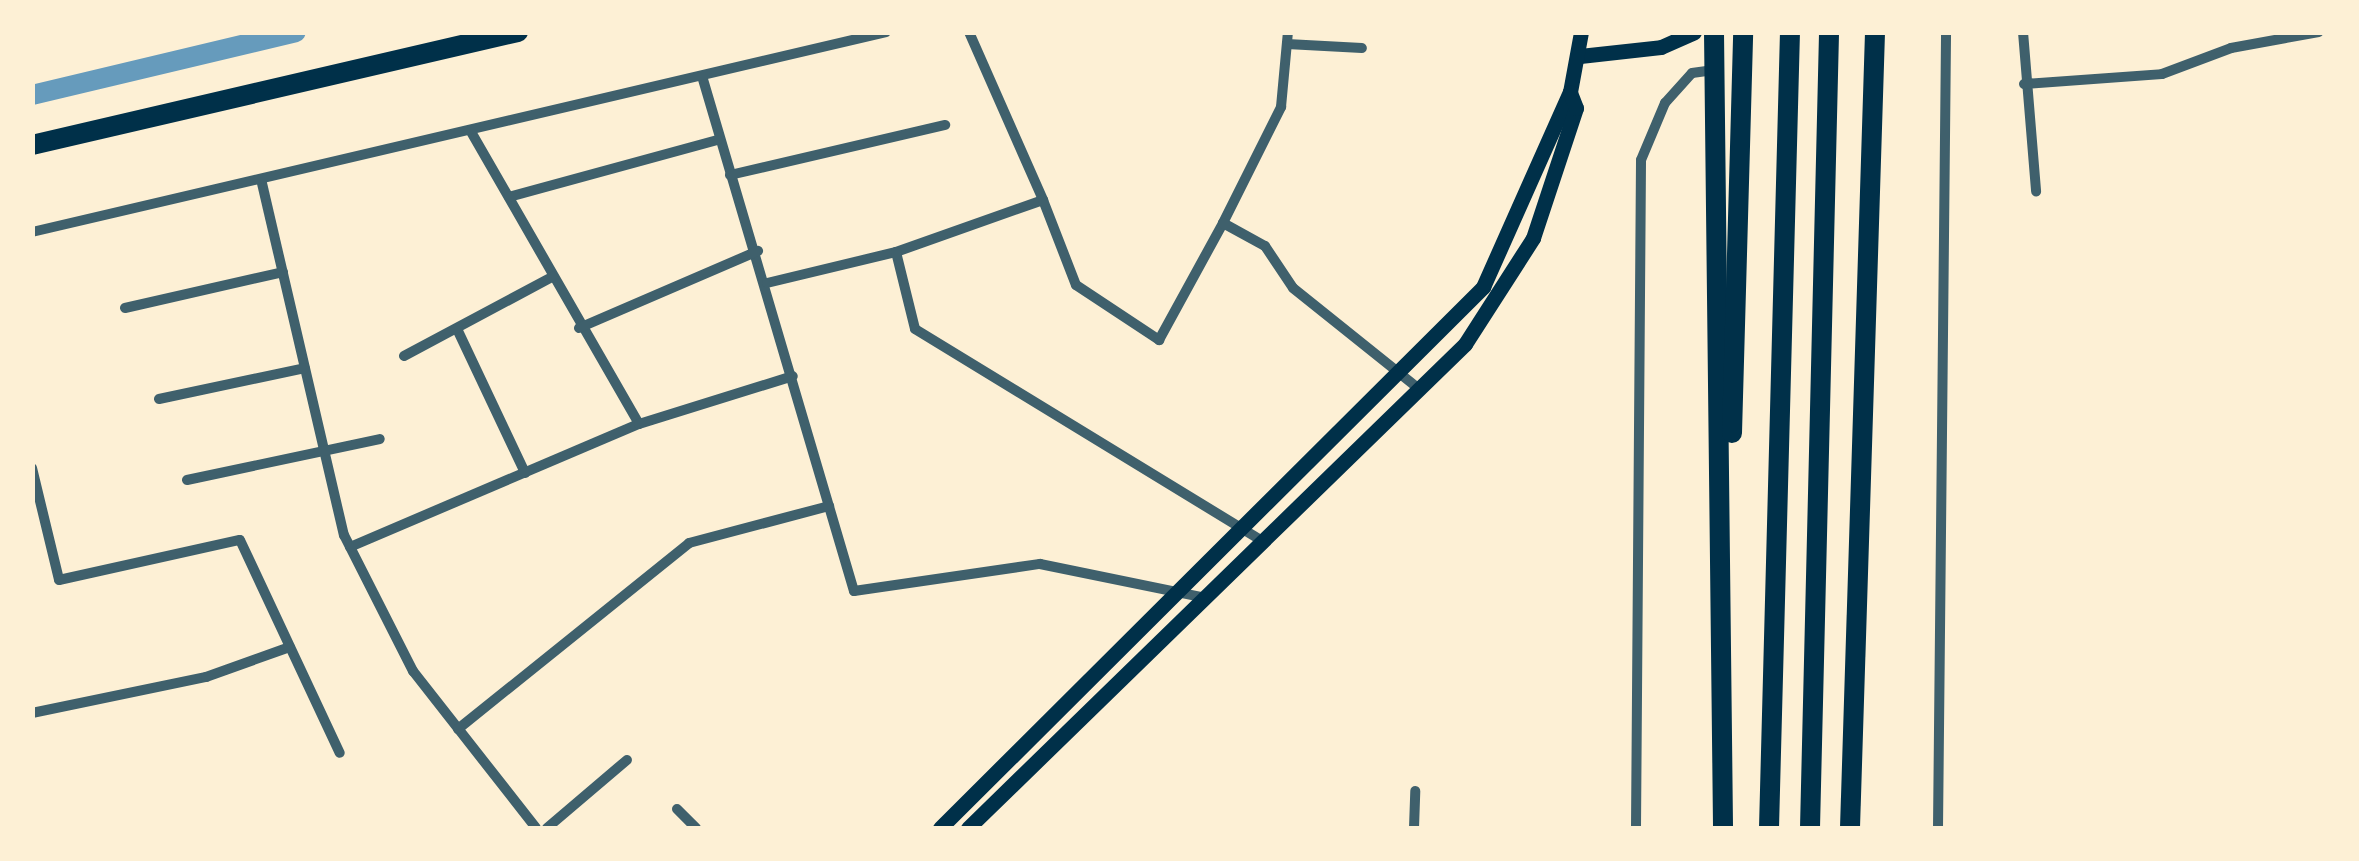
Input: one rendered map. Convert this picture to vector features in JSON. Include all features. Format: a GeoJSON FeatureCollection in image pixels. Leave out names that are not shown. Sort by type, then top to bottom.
{"type":"FeatureCollection","features":[{"type":"Feature","properties":{"kind":"highway"},"geometry":{"type":"LineString","coordinates":[[32,144],[518,32]]}},
{"type":"Feature","properties":{"kind":"highway"},"geometry":{"type":"LineString","coordinates":[[1714,32],[1724,515],[1723,828]]}},
{"type":"Feature","properties":{"kind":"highway"},"geometry":{"type":"LineString","coordinates":[[1724,515],[1741,329],[1743,32]]}},
{"type":"Feature","properties":{"kind":"highway"},"geometry":{"type":"LineString","coordinates":[[1769,828],[1790,32]]}},
{"type":"Feature","properties":{"kind":"highway"},"geometry":{"type":"LineString","coordinates":[[1810,828],[1829,32]]}},
{"type":"Feature","properties":{"kind":"highway"},"geometry":{"type":"LineString","coordinates":[[1850,828],[1875,32]]}},
{"type":"Feature","properties":{"kind":"main road"},"geometry":{"type":"LineString","coordinates":[[940,828],[1400,374],[1483,287],[1570,92],[1580,56],[1581,32]]}},
{"type":"Feature","properties":{"kind":"main road"},"geometry":{"type":"LineString","coordinates":[[1580,56],[1661,47],[1694,32]]}},
{"type":"Feature","properties":{"kind":"main road"},"geometry":{"type":"LineString","coordinates":[[968,828],[1465,344],[1532,238],[1576,108],[1570,92]]}},
{"type":"Feature","properties":{"kind":"street"},"geometry":{"type":"LineString","coordinates":[[32,232],[886,32]]}},
{"type":"Feature","properties":{"kind":"street"},"geometry":{"type":"LineString","coordinates":[[969,32],[1076,285],[1159,340],[1281,106],[1288,38],[1362,48]]}},
{"type":"Feature","properties":{"kind":"street"},"geometry":{"type":"LineString","coordinates":[[1938,828],[1946,32]]}},
{"type":"Feature","properties":{"kind":"street"},"geometry":{"type":"LineString","coordinates":[[2023,32],[2026,118],[2037,124],[2036,191]]}},
{"type":"Feature","properties":{"kind":"street"},"geometry":{"type":"LineString","coordinates":[[2024,84],[2162,74],[2231,48],[2319,32]]}},
{"type":"Feature","properties":{"kind":"street"},"geometry":{"type":"LineString","coordinates":[[1636,828],[1641,160],[1665,104],[1692,73],[1714,70]]}},
{"type":"Feature","properties":{"kind":"street"},"geometry":{"type":"LineString","coordinates":[[702,76],[716,140],[758,251],[854,592],[1040,564],[1174,596],[1201,598]]}},
{"type":"Feature","properties":{"kind":"street"},"geometry":{"type":"LineString","coordinates":[[730,175],[945,125]]}},
{"type":"Feature","properties":{"kind":"street"},"geometry":{"type":"LineString","coordinates":[[470,130],[579,328],[640,424]]}},
{"type":"Feature","properties":{"kind":"street"},"geometry":{"type":"LineString","coordinates":[[509,197],[716,140]]}},
{"type":"Feature","properties":{"kind":"street"},"geometry":{"type":"LineString","coordinates":[[261,179],[350,548],[413,671],[536,828]]}},
{"type":"Feature","properties":{"kind":"street"},"geometry":{"type":"LineString","coordinates":[[767,284],[896,252],[1043,200]]}},
{"type":"Feature","properties":{"kind":"street"},"geometry":{"type":"LineString","coordinates":[[1223,223],[1266,246],[1294,288],[1419,389]]}},
{"type":"Feature","properties":{"kind":"street"},"geometry":{"type":"LineString","coordinates":[[579,328],[758,251]]}},
{"type":"Feature","properties":{"kind":"street"},"geometry":{"type":"LineString","coordinates":[[896,252],[916,329],[1238,531],[1261,540]]}},
{"type":"Feature","properties":{"kind":"street"},"geometry":{"type":"LineString","coordinates":[[125,308],[283,272]]}},
{"type":"Feature","properties":{"kind":"street"},"geometry":{"type":"LineString","coordinates":[[404,356],[552,277]]}},
{"type":"Feature","properties":{"kind":"street"},"geometry":{"type":"LineString","coordinates":[[458,330],[525,473]]}},
{"type":"Feature","properties":{"kind":"street"},"geometry":{"type":"LineString","coordinates":[[159,399],[305,368]]}},
{"type":"Feature","properties":{"kind":"street"},"geometry":{"type":"LineString","coordinates":[[350,548],[640,424],[793,376]]}},
{"type":"Feature","properties":{"kind":"street"},"geometry":{"type":"LineString","coordinates":[[187,480],[380,439]]}},
{"type":"Feature","properties":{"kind":"street"},"geometry":{"type":"LineString","coordinates":[[33,470],[59,580],[240,540],[340,753]]}},
{"type":"Feature","properties":{"kind":"street"},"geometry":{"type":"LineString","coordinates":[[458,729],[688,543],[829,506]]}},
{"type":"Feature","properties":{"kind":"street"},"geometry":{"type":"LineString","coordinates":[[32,713],[206,677],[290,647]]}},
{"type":"Feature","properties":{"kind":"street"},"geometry":{"type":"LineString","coordinates":[[547,828],[627,760]]}},
{"type":"Feature","properties":{"kind":"street"},"geometry":{"type":"LineString","coordinates":[[1414,828],[1415,791]]}},
{"type":"Feature","properties":{"kind":"street"},"geometry":{"type":"LineString","coordinates":[[677,809],[696,828]]}},
{"type":"Feature","properties":{"kind":"waterway"},"geometry":{"type":"LineString","coordinates":[[32,95],[296,32]]}}]}
